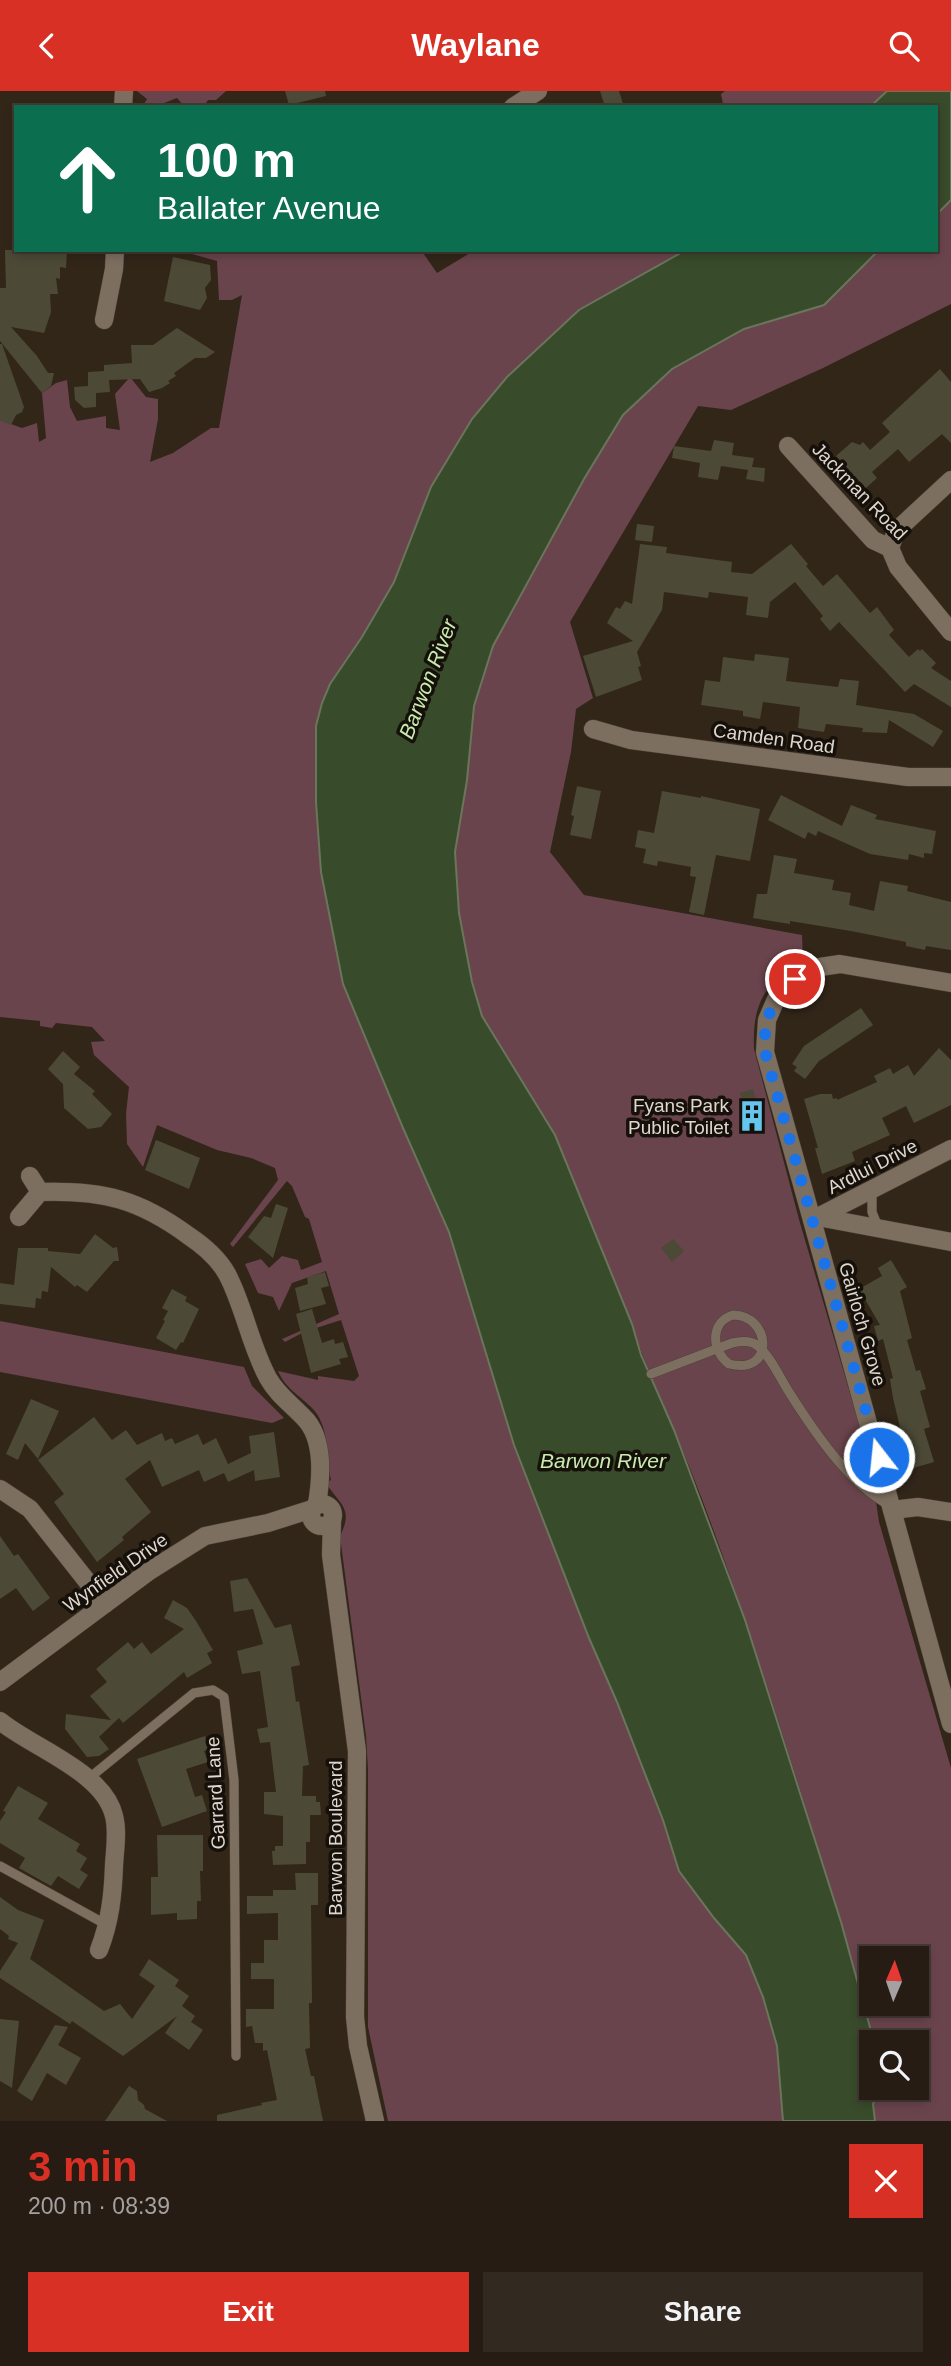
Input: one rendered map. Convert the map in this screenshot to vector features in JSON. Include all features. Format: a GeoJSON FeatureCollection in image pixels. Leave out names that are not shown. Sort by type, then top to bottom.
{"type":"FeatureCollection","features":[{"type":"Feature","properties":{"kind":"street"},"geometry":{"type":"LineString","coordinates":[[516,105],[538,91]]}},
{"type":"Feature","properties":{"kind":"street"},"geometry":{"type":"LineString","coordinates":[[104,320],[115,252]]}},
{"type":"Feature","properties":{"kind":"street","name":"Jackman Road"},"geometry":{"type":"LineString","coordinates":[[788,446],[873,540],[890,548],[898,567],[951,632]]}},
{"type":"Feature","properties":{"kind":"street"},"geometry":{"type":"LineString","coordinates":[[890,548],[896,531],[951,480]]}},
{"type":"Feature","properties":{"kind":"street","name":"Camden Road"},"geometry":{"type":"LineString","coordinates":[[593,729],[645,742],[908,777],[951,777]]}},
{"type":"Feature","properties":{"kind":"street","name":"Gairloch Grove"},"geometry":{"type":"LineString","coordinates":[[951,982],[840,964],[820,967],[804,973],[787,985],[777,997],[765,1027],[765,1052],[815,1218],[951,1724]]}},
{"type":"Feature","properties":{"kind":"street","name":"Ardlui Drive"},"geometry":{"type":"LineString","coordinates":[[815,1218],[951,1149]]}},
{"type":"Feature","properties":{"kind":"street"},"geometry":{"type":"LineString","coordinates":[[19,1217],[40,1192],[30,1176]]}},
{"type":"Feature","properties":{"kind":"street","name":"Barwon Boulevard"},"geometry":{"type":"LineString","coordinates":[[40,1192],[102,1194],[141,1206],[173,1224],[211,1254],[227,1274],[263,1369],[273,1387],[309,1423],[316,1442],[321,1515],[331,1555],[356,1751],[355,2017],[358,2046],[375,2121]]}},
{"type":"Feature","properties":{"kind":"street"},"geometry":{"type":"LineString","coordinates":[[815,1218],[951,1242]]}},
{"type":"Feature","properties":{"kind":"street"},"geometry":{"type":"LineString","coordinates":[[0,1489],[30,1509],[105,1604]]}},
{"type":"Feature","properties":{"kind":"street"},"geometry":{"type":"LineString","coordinates":[[891,1508],[914,1507],[951,1513]]}},
{"type":"Feature","properties":{"kind":"street","name":"Wynfield Drive"},"geometry":{"type":"LineString","coordinates":[[0,1682],[158,1565],[205,1536],[321,1515]]}},
{"type":"Feature","properties":{"kind":"street"},"geometry":{"type":"LineString","coordinates":[[0,1721],[88,1779],[106,1798],[115,1818],[113,1892],[108,1926],[99,1949]]}},
{"type":"Feature","properties":{"kind":"lane"},"geometry":{"type":"LineString","coordinates":[[872,1189],[872,1215],[880,1228]]}},
{"type":"Feature","properties":{"kind":"lane"},"geometry":{"type":"LineString","coordinates":[[737,1315],[749,1318],[757,1327],[763,1351],[754,1363],[738,1366],[724,1361],[717,1349],[717,1327],[724,1319],[737,1315]]}},
{"type":"Feature","properties":{"kind":"lane"},"geometry":{"type":"LineString","coordinates":[[651,1374],[717,1349],[743,1342],[754,1344],[763,1351],[797,1405],[832,1452],[865,1490],[891,1508]]}},
{"type":"Feature","properties":{"kind":"lane","name":"Garrard Lane"},"geometry":{"type":"LineString","coordinates":[[88,1779],[194,1693],[213,1690],[223,1697],[234,1780],[236,2056]]}},
{"type":"Feature","properties":{"kind":"lane"},"geometry":{"type":"LineString","coordinates":[[0,1866],[108,1926]]}},
{"type":"Feature","properties":{"kind":"shaded area"},"geometry":{"type":"Polygon","coordinates":[[[137,91],[226,91],[216,100],[208,100],[204,105],[183,105],[177,98],[159,105],[143,105],[147,99],[137,91]]]}},
{"type":"Feature","properties":{"kind":"shaded area"},"geometry":{"type":"Polygon","coordinates":[[[725,91],[887,91],[872,105],[722,105],[721,94],[725,91]]]}},
{"type":"Feature","properties":{"kind":"shaded area"},"geometry":{"type":"Polygon","coordinates":[[[951,200],[951,304],[731,410],[698,406],[570,622],[593,698],[576,709],[571,752],[550,852],[584,895],[802,935],[803,961],[770,986],[758,1007],[754,1049],[800,1223],[870,1461],[879,1522],[951,1768],[951,2121],[875,2121],[875,2100],[929,2100],[929,2030],[870,2030],[866,2016],[929,2016],[929,1946],[859,1946],[859,1991],[782,1734],[698,1488],[555,1135],[482,1016],[472,982],[459,913],[455,852],[467,780],[474,706],[493,646],[584,479],[623,415],[672,369],[744,329],[824,305],[877,252],[938,252],[938,212],[951,200]]]}},
{"type":"Feature","properties":{"kind":"shaded area"},"geometry":{"type":"Polygon","coordinates":[[[185,252],[422,252],[437,273],[472,252],[682,252],[579,310],[507,377],[472,419],[431,487],[394,582],[362,637],[330,684],[322,703],[316,727],[316,802],[321,872],[343,984],[449,1232],[514,1445],[663,1820],[679,1871],[746,1956],[763,1997],[777,2046],[783,2121],[388,2121],[368,2027],[368,1769],[340,1536],[346,1519],[344,1507],[326,1483],[331,1480],[326,1441],[317,1414],[293,1391],[278,1371],[318,1380],[318,1376],[354,1381],[359,1376],[341,1320],[304,1332],[285,1342],[282,1339],[339,1314],[326,1271],[292,1283],[279,1311],[273,1297],[258,1293],[245,1264],[261,1259],[269,1268],[282,1256],[298,1260],[301,1270],[322,1262],[309,1219],[305,1217],[292,1186],[287,1181],[233,1247],[230,1244],[278,1180],[275,1168],[251,1158],[217,1150],[157,1125],[143,1167],[127,1144],[129,1087],[94,1055],[91,1042],[105,1041],[92,1027],[56,1023],[52,1028],[40,1026],[40,1021],[0,1017],[0,420],[22,428],[37,423],[39,442],[46,438],[42,393],[56,383],[67,380],[70,407],[77,421],[106,416],[106,428],[120,430],[115,394],[130,377],[146,397],[158,399],[158,419],[150,462],[173,453],[211,428],[219,428],[242,295],[232,300],[219,300],[217,261],[185,252]]]}},
{"type":"Feature","properties":{"kind":"shaded area"},"geometry":{"type":"Polygon","coordinates":[[[0,1321],[244,1367],[252,1386],[284,1418],[272,1423],[0,1372],[0,1321]]]}},
{"type":"Feature","properties":{"kind":"water"},"geometry":{"type":"Polygon","coordinates":[[[887,91],[951,91],[951,200],[938,213],[938,105],[872,105],[887,91]]]}},
{"type":"Feature","properties":{"kind":"water","name":"Barwon River"},"geometry":{"type":"Polygon","coordinates":[[[682,252],[877,252],[824,305],[744,329],[672,369],[623,415],[584,479],[493,646],[474,706],[467,780],[455,852],[459,913],[472,982],[482,1016],[555,1135],[632,1324],[641,1355],[674,1430],[745,1620],[841,1922],[859,1987],[859,2016],[867,2016],[871,2030],[859,2030],[859,2100],[875,2100],[875,2121],[783,2121],[777,2046],[763,1997],[746,1955],[679,1871],[663,1820],[514,1445],[449,1232],[343,984],[321,872],[316,802],[316,726],[322,703],[330,684],[362,637],[394,582],[431,487],[472,419],[507,377],[579,310],[682,252]]]}},
{"type":"Feature","properties":{"kind":"building"},"geometry":{"type":"Polygon","coordinates":[[[285,91],[325,91],[326,96],[289,105],[285,91]]]}},
{"type":"Feature","properties":{"kind":"building"},"geometry":{"type":"Polygon","coordinates":[[[600,91],[619,91],[623,105],[604,105],[600,91]]]}},
{"type":"Feature","properties":{"kind":"building"},"geometry":{"type":"Polygon","coordinates":[[[5,250],[67,252],[66,268],[60,267],[60,279],[56,278],[58,294],[50,294],[51,312],[44,333],[11,327],[48,373],[54,373],[51,386],[42,393],[0,341],[0,288],[6,288],[5,250]]]}},
{"type":"Feature","properties":{"kind":"building"},"geometry":{"type":"Polygon","coordinates":[[[173,257],[210,265],[211,280],[205,288],[207,298],[200,310],[164,301],[173,257]]]}},
{"type":"Feature","properties":{"kind":"building"},"geometry":{"type":"Polygon","coordinates":[[[177,328],[215,352],[206,358],[195,358],[174,373],[176,376],[162,388],[149,392],[140,379],[109,380],[110,392],[96,393],[96,407],[84,408],[75,400],[74,387],[88,386],[88,372],[104,371],[104,365],[132,363],[131,345],[153,345],[177,328]]]}},
{"type":"Feature","properties":{"kind":"building"},"geometry":{"type":"Polygon","coordinates":[[[0,344],[24,407],[11,425],[0,420],[0,344]]]}},
{"type":"Feature","properties":{"kind":"building"},"geometry":{"type":"Polygon","coordinates":[[[940,369],[951,382],[951,443],[942,434],[909,462],[898,449],[872,472],[877,478],[866,488],[836,456],[852,442],[860,445],[863,442],[870,450],[890,432],[882,423],[940,369]]]}},
{"type":"Feature","properties":{"kind":"building"},"geometry":{"type":"Polygon","coordinates":[[[714,440],[734,443],[732,455],[754,458],[752,467],[765,468],[764,482],[746,479],[748,470],[721,466],[718,480],[698,477],[700,463],[672,458],[674,446],[711,451],[714,440]]]}},
{"type":"Feature","properties":{"kind":"building"},"geometry":{"type":"Polygon","coordinates":[[[637,524],[654,526],[652,542],[635,540],[637,524]]]}},
{"type":"Feature","properties":{"kind":"building"},"geometry":{"type":"Polygon","coordinates":[[[640,544],[667,547],[666,553],[732,562],[731,572],[752,574],[791,544],[823,586],[837,574],[870,613],[877,607],[894,630],[889,635],[909,657],[922,649],[936,663],[931,668],[951,681],[951,707],[914,684],[905,692],[839,622],[830,631],[820,619],[823,616],[795,582],[770,602],[768,618],[746,615],[748,597],[709,592],[708,598],[664,592],[662,610],[637,652],[642,680],[596,697],[583,656],[633,641],[607,623],[616,607],[620,609],[625,601],[632,604],[640,544]]]}},
{"type":"Feature","properties":{"kind":"building"},"geometry":{"type":"Polygon","coordinates":[[[755,654],[789,658],[786,681],[838,687],[840,679],[859,681],[856,705],[914,714],[943,731],[933,747],[889,720],[887,733],[862,732],[863,728],[826,724],[824,732],[798,728],[800,707],[763,702],[760,719],[743,716],[743,711],[701,705],[705,680],[720,682],[723,657],[754,661],[755,654]]]}},
{"type":"Feature","properties":{"kind":"building"},"geometry":{"type":"Polygon","coordinates":[[[577,786],[601,791],[591,839],[570,835],[577,786]]]}},
{"type":"Feature","properties":{"kind":"building"},"geometry":{"type":"Polygon","coordinates":[[[662,791],[701,796],[760,809],[750,861],[716,855],[704,915],[689,912],[696,877],[690,876],[691,867],[658,861],[657,866],[643,863],[646,849],[635,847],[638,830],[654,833],[662,791]]]}},
{"type":"Feature","properties":{"kind":"building"},"geometry":{"type":"Polygon","coordinates":[[[781,795],[842,826],[851,805],[877,815],[875,819],[936,831],[932,854],[924,853],[924,858],[909,854],[908,860],[870,854],[818,831],[816,836],[808,832],[805,839],[768,820],[781,795]]]}},
{"type":"Feature","properties":{"kind":"building"},"geometry":{"type":"Polygon","coordinates":[[[774,855],[797,859],[794,873],[834,880],[832,890],[851,893],[849,905],[874,911],[880,881],[908,886],[907,891],[951,902],[951,950],[926,946],[925,950],[906,946],[906,942],[851,931],[753,918],[757,894],[767,894],[774,855]]]}},
{"type":"Feature","properties":{"kind":"building"},"geometry":{"type":"Polygon","coordinates":[[[861,1008],[873,1025],[819,1061],[805,1079],[794,1071],[797,1067],[792,1064],[804,1046],[861,1008]]]}},
{"type":"Feature","properties":{"kind":"building"},"geometry":{"type":"Polygon","coordinates":[[[939,1048],[951,1060],[951,1105],[914,1123],[906,1106],[882,1118],[890,1135],[852,1152],[855,1161],[822,1174],[815,1148],[818,1148],[804,1099],[820,1094],[832,1094],[833,1099],[837,1100],[877,1082],[874,1076],[890,1068],[893,1074],[908,1065],[914,1076],[939,1048]]]}},
{"type":"Feature","properties":{"kind":"building"},"geometry":{"type":"Polygon","coordinates":[[[63,1051],[80,1067],[74,1074],[95,1091],[92,1094],[112,1114],[101,1127],[88,1129],[64,1108],[63,1084],[48,1069],[63,1051]]]}},
{"type":"Feature","properties":{"kind":"building","name":"Fyans Park Public Toilet"},"geometry":{"type":"Polygon","coordinates":[[[753,1089],[763,1126],[747,1130],[740,1093],[753,1089]]]}},
{"type":"Feature","properties":{"kind":"building"},"geometry":{"type":"Polygon","coordinates":[[[156,1140],[200,1158],[189,1189],[145,1170],[156,1140]]]}},
{"type":"Feature","properties":{"kind":"building"},"geometry":{"type":"Polygon","coordinates":[[[276,1204],[288,1208],[273,1258],[248,1237],[264,1216],[271,1218],[276,1204]]]}},
{"type":"Feature","properties":{"kind":"building"},"geometry":{"type":"Polygon","coordinates":[[[95,1234],[113,1248],[117,1247],[119,1261],[114,1261],[87,1292],[77,1285],[75,1287],[51,1267],[48,1292],[42,1291],[41,1299],[36,1298],[35,1308],[0,1304],[0,1283],[14,1285],[18,1248],[48,1248],[48,1251],[80,1254],[95,1234]]]}},
{"type":"Feature","properties":{"kind":"building"},"geometry":{"type":"Polygon","coordinates":[[[673,1239],[684,1251],[672,1262],[661,1248],[673,1239]]]}},
{"type":"Feature","properties":{"kind":"building"},"geometry":{"type":"Polygon","coordinates":[[[891,1260],[907,1287],[900,1291],[912,1338],[907,1340],[916,1371],[920,1370],[926,1389],[920,1391],[930,1427],[924,1429],[934,1462],[910,1469],[893,1398],[890,1379],[893,1378],[883,1339],[878,1341],[874,1326],[880,1325],[859,1289],[882,1276],[878,1268],[891,1260]]]}},
{"type":"Feature","properties":{"kind":"building"},"geometry":{"type":"Polygon","coordinates":[[[325,1272],[329,1286],[321,1288],[326,1304],[300,1311],[295,1288],[308,1284],[307,1277],[325,1272]]]}},
{"type":"Feature","properties":{"kind":"building"},"geometry":{"type":"Polygon","coordinates":[[[172,1289],[187,1297],[185,1301],[199,1309],[183,1343],[181,1342],[176,1350],[156,1338],[168,1311],[162,1308],[172,1289]]]}},
{"type":"Feature","properties":{"kind":"building"},"geometry":{"type":"Polygon","coordinates":[[[312,1309],[322,1343],[334,1339],[335,1344],[343,1342],[348,1357],[339,1359],[341,1364],[311,1373],[296,1314],[312,1309]]]}},
{"type":"Feature","properties":{"kind":"building"},"geometry":{"type":"Polygon","coordinates":[[[31,1399],[59,1411],[38,1459],[25,1443],[18,1460],[6,1454],[31,1399]]]}},
{"type":"Feature","properties":{"kind":"building"},"geometry":{"type":"Polygon","coordinates":[[[94,1417],[112,1440],[126,1430],[137,1445],[162,1433],[165,1441],[172,1438],[175,1444],[198,1434],[203,1445],[216,1438],[228,1464],[251,1453],[249,1436],[274,1432],[280,1477],[255,1481],[254,1470],[228,1482],[224,1473],[204,1482],[199,1470],[162,1487],[150,1460],[125,1479],[151,1512],[122,1537],[124,1540],[97,1562],[54,1502],[64,1494],[38,1460],[94,1417]]]}},
{"type":"Feature","properties":{"kind":"building"},"geometry":{"type":"Polygon","coordinates":[[[0,1536],[14,1556],[18,1554],[50,1598],[33,1611],[16,1588],[0,1599],[0,1536]]]}},
{"type":"Feature","properties":{"kind":"building"},"geometry":{"type":"Polygon","coordinates":[[[247,1578],[275,1628],[291,1624],[300,1665],[291,1667],[309,1765],[303,1766],[302,1796],[316,1796],[316,1802],[320,1802],[321,1815],[310,1815],[310,1842],[306,1842],[306,1864],[273,1865],[272,1851],[275,1851],[275,1846],[283,1846],[283,1816],[264,1814],[264,1792],[276,1792],[270,1742],[260,1743],[257,1729],[268,1727],[260,1671],[242,1674],[237,1651],[263,1644],[253,1609],[234,1612],[230,1581],[247,1578]]]}},
{"type":"Feature","properties":{"kind":"building"},"geometry":{"type":"Polygon","coordinates":[[[173,1600],[187,1608],[196,1621],[213,1650],[207,1653],[212,1663],[187,1678],[184,1672],[123,1723],[119,1718],[99,1737],[109,1749],[99,1756],[87,1757],[65,1729],[66,1714],[111,1720],[90,1696],[107,1682],[96,1669],[128,1642],[134,1649],[142,1642],[151,1654],[184,1629],[164,1618],[173,1600]]]}},
{"type":"Feature","properties":{"kind":"building"},"geometry":{"type":"Polygon","coordinates":[[[205,1736],[209,1749],[204,1751],[208,1762],[186,1769],[195,1797],[202,1795],[207,1811],[162,1827],[137,1759],[205,1736]]]}},
{"type":"Feature","properties":{"kind":"building"},"geometry":{"type":"Polygon","coordinates":[[[18,1786],[48,1803],[38,1819],[80,1844],[76,1851],[87,1858],[80,1870],[88,1875],[79,1889],[58,1876],[51,1886],[19,1868],[25,1858],[0,1843],[0,1821],[6,1812],[3,1811],[18,1786]]]}},
{"type":"Feature","properties":{"kind":"building"},"geometry":{"type":"Polygon","coordinates":[[[157,1835],[203,1835],[201,1901],[197,1901],[197,1919],[177,1920],[177,1913],[151,1915],[151,1877],[158,1877],[157,1835]]]}},
{"type":"Feature","properties":{"kind":"building"},"geometry":{"type":"Polygon","coordinates":[[[295,1873],[318,1873],[318,1905],[311,1905],[310,2048],[305,2049],[311,2076],[314,2076],[323,2121],[217,2121],[217,2115],[277,2100],[267,2050],[263,2051],[263,2043],[255,2043],[252,2026],[246,2027],[246,2009],[274,2009],[274,1979],[251,1979],[251,1963],[264,1963],[264,1940],[278,1940],[278,1913],[247,1914],[247,1896],[273,1896],[273,1890],[296,1890],[295,1873]]]}},
{"type":"Feature","properties":{"kind":"building"},"geometry":{"type":"Polygon","coordinates":[[[0,1897],[18,1910],[44,1920],[30,1959],[104,2011],[120,2004],[132,2019],[155,1986],[139,1975],[149,1959],[179,1980],[175,1986],[189,1996],[182,2006],[195,2016],[191,2022],[203,2030],[189,2050],[165,2033],[177,2016],[123,2056],[72,2021],[70,2024],[0,1978],[0,1971],[18,1943],[8,1939],[9,1936],[0,1929],[0,1897]]]}},
{"type":"Feature","properties":{"kind":"building"},"geometry":{"type":"Polygon","coordinates":[[[0,2019],[19,2021],[12,2088],[0,2081],[0,2019]]]}},
{"type":"Feature","properties":{"kind":"building"},"geometry":{"type":"Polygon","coordinates":[[[55,2025],[68,2027],[58,2045],[81,2058],[66,2085],[47,2073],[32,2101],[17,2091],[55,2025]]]}},
{"type":"Feature","properties":{"kind":"building"},"geometry":{"type":"Polygon","coordinates":[[[129,2086],[137,2091],[138,2100],[145,2109],[167,2121],[105,2121],[129,2086]]]}},
{"type":"Feature","properties":{"kind":"place","name":"Fyans Park Public Toilet"},"geometry":{"type":"Point","coordinates":[752,1116]}},
{"type":"Feature","properties":{"kind":"route"},"geometry":{"type":"LineString","coordinates":[[795,979],[777,997],[770,1011],[764,1033],[765,1052],[879,1457]]}}]}
